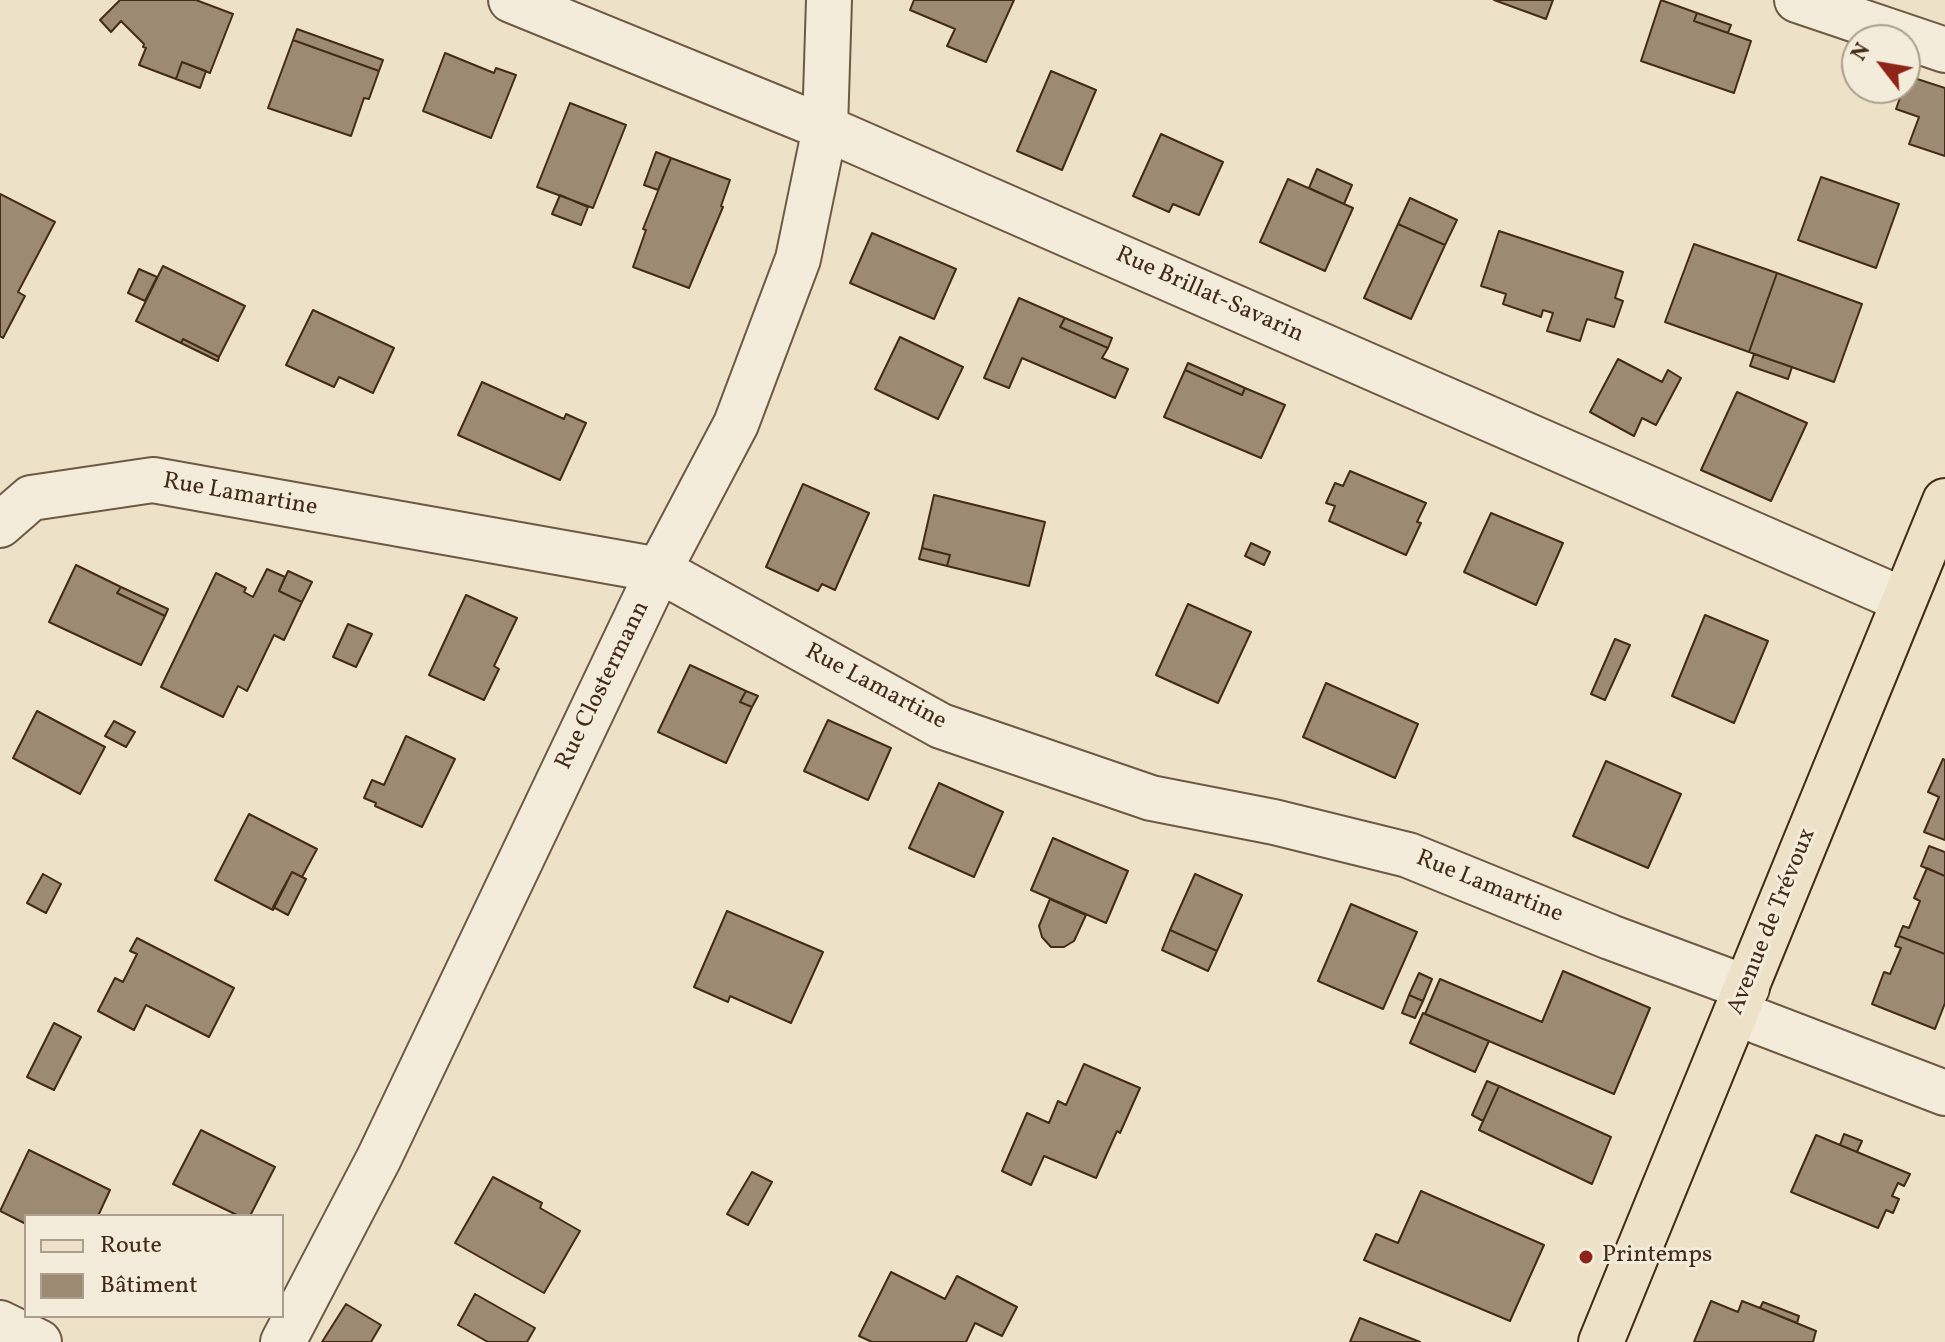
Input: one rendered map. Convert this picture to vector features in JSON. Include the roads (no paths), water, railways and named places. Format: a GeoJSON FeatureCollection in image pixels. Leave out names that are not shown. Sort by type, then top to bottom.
{"type":"FeatureCollection","features":[{"type":"Feature","properties":{"kind":"main road","name":"Avenue de Trévoux"},"geometry":{"type":"LineString","coordinates":[[1601,1342],[1945,501]]}},
{"type":"Feature","properties":{"kind":"street","name":"Rue Brillat-Savarin"},"geometry":{"type":"LineString","coordinates":[[511,0],[825,128],[1903,600]]}},
{"type":"Feature","properties":{"kind":"street","name":"Rue Clostermann"},"geometry":{"type":"LineString","coordinates":[[283,1342],[386,1143],[659,570],[736,424],[798,259],[825,128],[829,0]]}},
{"type":"Feature","properties":{"kind":"street"},"geometry":{"type":"LineString","coordinates":[[1797,0],[1945,50]]}},
{"type":"Feature","properties":{"kind":"street","name":"Rue Lamartine"},"geometry":{"type":"LineString","coordinates":[[0,525],[31,498],[153,480],[659,570],[941,726],[1151,798],[1274,822],[1408,855],[1610,937],[1945,1093]]}},
{"type":"Feature","properties":{"kind":"street"},"geometry":{"type":"LineString","coordinates":[[0,1323],[39,1342]]}},
{"type":"Feature","properties":{"kind":"place","name":"Printemps"},"geometry":{"type":"Point","coordinates":[1586,1257]}}]}
